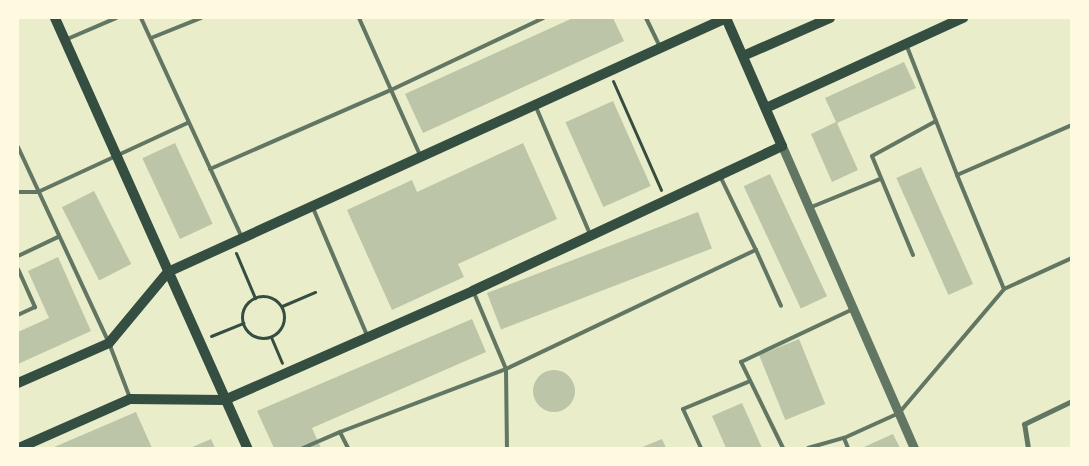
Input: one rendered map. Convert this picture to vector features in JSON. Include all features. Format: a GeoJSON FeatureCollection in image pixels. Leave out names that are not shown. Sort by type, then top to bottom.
{"type":"FeatureCollection","features":[{"type":"Feature","properties":{"kind":"main road"},"geometry":{"type":"LineString","coordinates":[[55,18],[246,448]]}},
{"type":"Feature","properties":{"kind":"main road"},"geometry":{"type":"LineString","coordinates":[[18,383],[109,343],[168,272],[726,18],[782,146],[474,291],[225,400],[130,399],[19,448]]}},
{"type":"Feature","properties":{"kind":"main road"},"geometry":{"type":"LineString","coordinates":[[743,56],[830,18]]}},
{"type":"Feature","properties":{"kind":"main road"},"geometry":{"type":"LineString","coordinates":[[766,108],[963,18]]}},
{"type":"Feature","properties":{"kind":"street"},"geometry":{"type":"LineString","coordinates":[[782,146],[914,448]]}},
{"type":"Feature","properties":{"kind":"street"},"geometry":{"type":"LineString","coordinates":[[1028,448],[1024,424],[1072,401]]}},
{"type":"Feature","properties":{"kind":"lane"},"geometry":{"type":"LineString","coordinates":[[65,40],[116,18]]}},
{"type":"Feature","properties":{"kind":"lane"},"geometry":{"type":"LineString","coordinates":[[141,18],[187,124],[242,238]]}},
{"type":"Feature","properties":{"kind":"lane"},"geometry":{"type":"LineString","coordinates":[[151,38],[201,18]]}},
{"type":"Feature","properties":{"kind":"lane"},"geometry":{"type":"LineString","coordinates":[[359,18],[420,157]]}},
{"type":"Feature","properties":{"kind":"lane"},"geometry":{"type":"LineString","coordinates":[[210,169],[391,90],[543,18]]}},
{"type":"Feature","properties":{"kind":"lane"},"geometry":{"type":"LineString","coordinates":[[646,18],[660,48]]}},
{"type":"Feature","properties":{"kind":"lane"},"geometry":{"type":"LineString","coordinates":[[906,44],[1004,289]]}},
{"type":"Feature","properties":{"kind":"lane"},"geometry":{"type":"LineString","coordinates":[[536,104],[591,235]]}},
{"type":"Feature","properties":{"kind":"lane"},"geometry":{"type":"LineString","coordinates":[[913,255],[872,156],[936,121]]}},
{"type":"Feature","properties":{"kind":"lane"},"geometry":{"type":"LineString","coordinates":[[18,192],[38,192],[187,124]]}},
{"type":"Feature","properties":{"kind":"lane"},"geometry":{"type":"LineString","coordinates":[[957,175],[1072,125]]}},
{"type":"Feature","properties":{"kind":"lane"},"geometry":{"type":"LineString","coordinates":[[18,147],[58,237],[109,343],[130,399]]}},
{"type":"Feature","properties":{"kind":"lane"},"geometry":{"type":"LineString","coordinates":[[720,176],[781,306]]}},
{"type":"Feature","properties":{"kind":"lane"},"geometry":{"type":"LineString","coordinates":[[809,208],[880,179]]}},
{"type":"Feature","properties":{"kind":"lane"},"geometry":{"type":"LineString","coordinates":[[312,206],[368,338]]}},
{"type":"Feature","properties":{"kind":"lane"},"geometry":{"type":"LineString","coordinates":[[18,256],[58,237]]}},
{"type":"Feature","properties":{"kind":"lane"},"geometry":{"type":"LineString","coordinates":[[303,448],[506,369],[756,250]]}},
{"type":"Feature","properties":{"kind":"lane"},"geometry":{"type":"LineString","coordinates":[[808,448],[844,438],[898,413],[1004,289],[1072,258]]}},
{"type":"Feature","properties":{"kind":"lane"},"geometry":{"type":"LineString","coordinates":[[18,269],[35,307],[18,315]]}},
{"type":"Feature","properties":{"kind":"lane"},"geometry":{"type":"LineString","coordinates":[[474,291],[506,369],[508,448]]}},
{"type":"Feature","properties":{"kind":"lane"},"geometry":{"type":"LineString","coordinates":[[783,448],[748,382],[741,362],[853,309]]}},
{"type":"Feature","properties":{"kind":"lane"},"geometry":{"type":"LineString","coordinates":[[701,448],[683,409],[748,382]]}},
{"type":"Feature","properties":{"kind":"lane"},"geometry":{"type":"LineString","coordinates":[[340,432],[348,448]]}},
{"type":"Feature","properties":{"kind":"lane"},"geometry":{"type":"LineString","coordinates":[[844,438],[848,448]]}},
{"type":"Feature","properties":{"kind":"path"},"geometry":{"type":"LineString","coordinates":[[609,71],[666,200]]}},
{"type":"Feature","properties":{"kind":"path"},"geometry":{"type":"LineString","coordinates":[[232,243],[255,298]]}},
{"type":"Feature","properties":{"kind":"path"},"geometry":{"type":"LineString","coordinates":[[282,306],[315,292]]}},
{"type":"Feature","properties":{"kind":"path"},"geometry":{"type":"LineString","coordinates":[[269,297],[282,306],[283,323],[271,337],[256,337],[243,323],[243,310],[255,298],[269,297]]}},
{"type":"Feature","properties":{"kind":"path"},"geometry":{"type":"LineString","coordinates":[[199,342],[243,323]]}},
{"type":"Feature","properties":{"kind":"path"},"geometry":{"type":"LineString","coordinates":[[271,337],[286,373]]}},
{"type":"Feature","properties":{"kind":"building"},"geometry":{"type":"Polygon","coordinates":[[[573,18],[613,18],[624,41],[423,133],[405,94],[573,18]]]}},
{"type":"Feature","properties":{"kind":"building"},"geometry":{"type":"Polygon","coordinates":[[[904,62],[916,88],[837,123],[858,170],[832,182],[811,134],[836,122],[825,98],[904,62]]]}},
{"type":"Feature","properties":{"kind":"building"},"geometry":{"type":"Polygon","coordinates":[[[613,101],[651,186],[603,207],[565,122],[613,101]]]}},
{"type":"Feature","properties":{"kind":"building"},"geometry":{"type":"Polygon","coordinates":[[[175,143],[213,224],[180,239],[142,158],[175,143]]]}},
{"type":"Feature","properties":{"kind":"building"},"geometry":{"type":"Polygon","coordinates":[[[523,143],[557,219],[458,264],[464,277],[392,310],[347,210],[412,180],[417,192],[523,143]]]}},
{"type":"Feature","properties":{"kind":"building"},"geometry":{"type":"Polygon","coordinates":[[[921,167],[973,284],[948,295],[896,178],[921,167]]]}},
{"type":"Feature","properties":{"kind":"building"},"geometry":{"type":"Polygon","coordinates":[[[770,174],[827,296],[801,309],[744,186],[770,174]]]}},
{"type":"Feature","properties":{"kind":"building"},"geometry":{"type":"Polygon","coordinates":[[[94,191],[131,264],[99,280],[62,207],[94,191]]]}},
{"type":"Feature","properties":{"kind":"building"},"geometry":{"type":"Polygon","coordinates":[[[698,212],[712,248],[501,329],[487,293],[698,212]]]}},
{"type":"Feature","properties":{"kind":"building"},"geometry":{"type":"Polygon","coordinates":[[[58,257],[91,331],[18,364],[18,332],[49,318],[28,271],[58,257]]]}},
{"type":"Feature","properties":{"kind":"building"},"geometry":{"type":"Polygon","coordinates":[[[472,319],[486,352],[312,428],[321,448],[274,448],[257,411],[472,319]]]}},
{"type":"Feature","properties":{"kind":"building"},"geometry":{"type":"Polygon","coordinates":[[[799,339],[825,404],[785,420],[759,355],[799,339]]]}},
{"type":"Feature","properties":{"kind":"building"},"geometry":{"type":"Polygon","coordinates":[[[558,370],[566,373],[572,379],[575,391],[572,403],[566,409],[550,412],[542,409],[536,403],[533,387],[536,379],[542,373],[558,370]]]}},
{"type":"Feature","properties":{"kind":"building"},"geometry":{"type":"Polygon","coordinates":[[[742,403],[762,448],[726,448],[712,416],[742,403]]]}},
{"type":"Feature","properties":{"kind":"building"},"geometry":{"type":"Polygon","coordinates":[[[136,412],[152,448],[52,448],[136,412]]]}},
{"type":"Feature","properties":{"kind":"building"},"geometry":{"type":"Polygon","coordinates":[[[893,434],[900,448],[864,447],[893,434]]]}},
{"type":"Feature","properties":{"kind":"building"},"geometry":{"type":"Polygon","coordinates":[[[211,439],[215,448],[190,448],[211,439]]]}},
{"type":"Feature","properties":{"kind":"building"},"geometry":{"type":"Polygon","coordinates":[[[662,439],[666,448],[640,448],[662,439]]]}}]}
